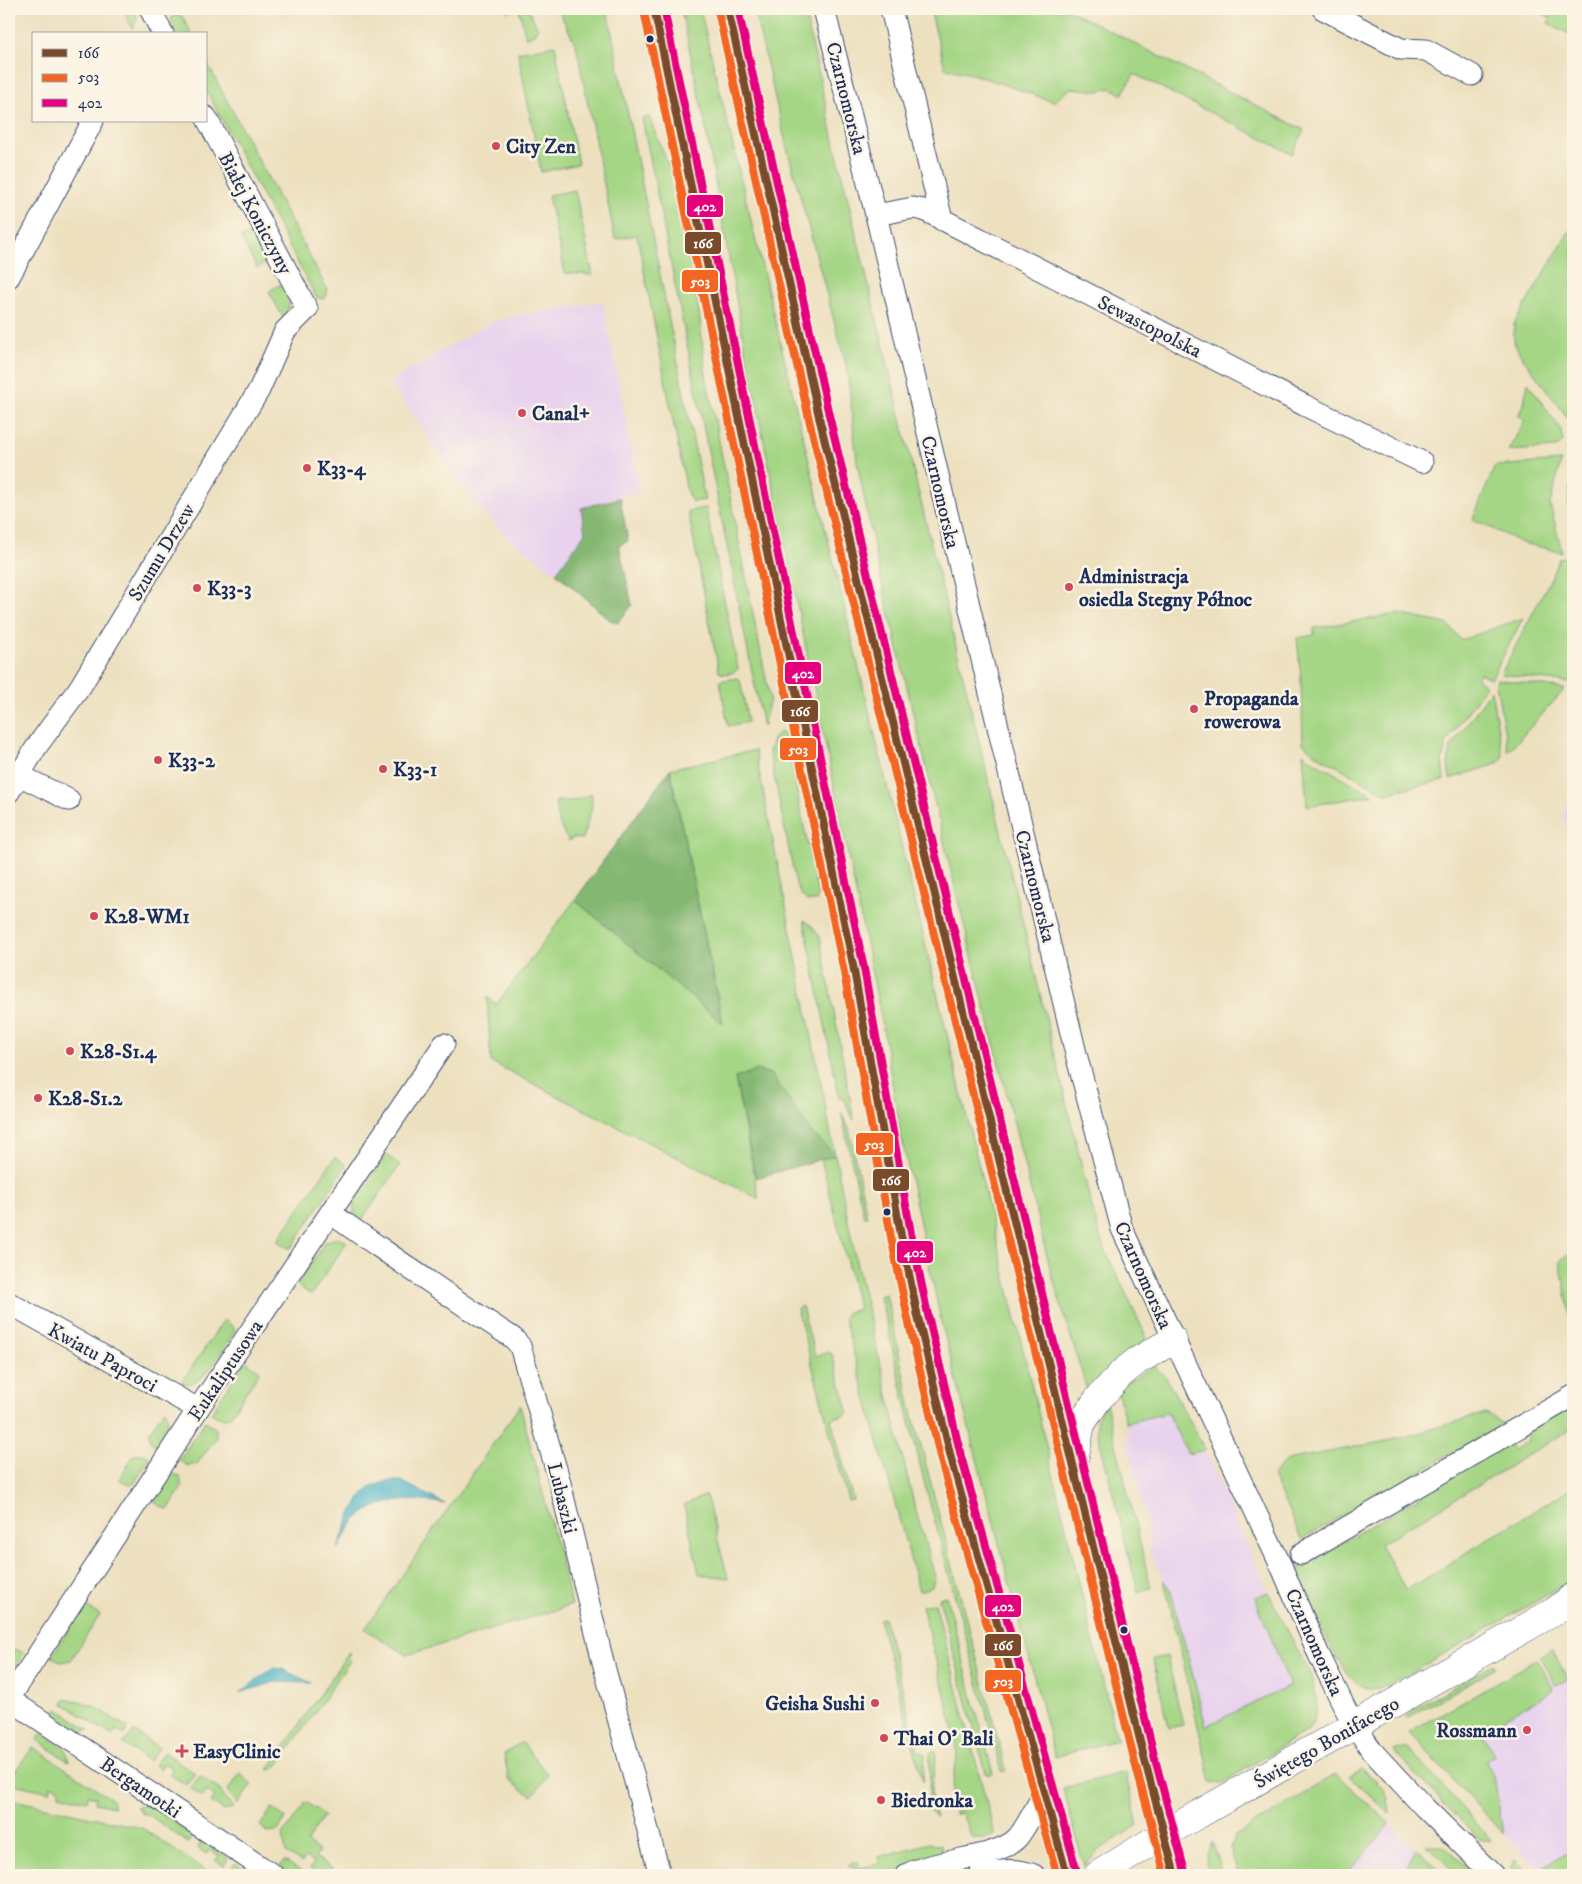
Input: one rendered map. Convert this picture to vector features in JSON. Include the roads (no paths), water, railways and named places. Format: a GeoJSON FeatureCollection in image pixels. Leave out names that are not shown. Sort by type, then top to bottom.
{"type":"FeatureCollection","features":[{"type":"Feature","properties":{"kind":"main road"},"geometry":{"type":"LineString","coordinates":[[654,9],[853,965],[901,1235],[918,1317],[951,1458],[1067,1875]]}},
{"type":"Feature","properties":{"kind":"main road"},"geometry":{"type":"LineString","coordinates":[[728,9],[819,417],[1175,1875]]}},
{"type":"Feature","properties":{"kind":"main road"},"geometry":{"type":"LineString","coordinates":[[1073,1462],[1081,1424],[1098,1399],[1137,1360],[1173,1340]]}},
{"type":"Feature","properties":{"kind":"main road","name":"Świętego Bonifacego"},"geometry":{"type":"LineString","coordinates":[[1098,1875],[1164,1834],[1567,1604]]}},
{"type":"Feature","properties":{"kind":"street","name":"Czarnomorska"},"geometry":{"type":"LineString","coordinates":[[824,9],[876,215],[1006,765],[1110,1189],[1122,1229],[1282,1568],[1328,1676],[1355,1725],[1372,1751],[1424,1807],[1493,1875]]}},
{"type":"Feature","properties":{"kind":"street"},"geometry":{"type":"LineString","coordinates":[[891,9],[942,220]]}},
{"type":"Feature","properties":{"kind":"street"},"geometry":{"type":"LineString","coordinates":[[1323,9],[1401,48],[1426,50],[1472,75]]}},
{"type":"Feature","properties":{"kind":"street","name":"Białej Koniczyny"},"geometry":{"type":"LineString","coordinates":[[208,121],[307,309]]}},
{"type":"Feature","properties":{"kind":"street"},"geometry":{"type":"LineString","coordinates":[[9,277],[92,122]]}},
{"type":"Feature","properties":{"kind":"street","name":"Sewastopolska"},"geometry":{"type":"LineString","coordinates":[[876,215],[913,208],[924,210],[1304,405],[1422,462]]}},
{"type":"Feature","properties":{"kind":"street","name":"Szumu Drzew"},"geometry":{"type":"LineString","coordinates":[[12,779],[86,678],[259,390],[285,331],[307,309]]}},
{"type":"Feature","properties":{"kind":"street"},"geometry":{"type":"LineString","coordinates":[[12,779],[70,800]]}},
{"type":"Feature","properties":{"kind":"street","name":"Eukaliptusowa"},"geometry":{"type":"LineString","coordinates":[[9,1699],[198,1410],[444,1044]]}},
{"type":"Feature","properties":{"kind":"street","name":"Lubaszki"},"geometry":{"type":"LineString","coordinates":[[330,1213],[406,1264],[460,1304],[513,1338],[520,1346],[559,1479],[603,1662],[660,1875]]}},
{"type":"Feature","properties":{"kind":"street","name":"Kwiatu Paproci"},"geometry":{"type":"LineString","coordinates":[[9,1303],[198,1410]]}},
{"type":"Feature","properties":{"kind":"street"},"geometry":{"type":"LineString","coordinates":[[1302,1554],[1573,1396]]}},
{"type":"Feature","properties":{"kind":"street","name":"Bergamotki"},"geometry":{"type":"LineString","coordinates":[[9,1699],[273,1875]]}},
{"type":"Feature","properties":{"kind":"street"},"geometry":{"type":"LineString","coordinates":[[906,1875],[999,1849],[1016,1839],[1044,1792]]}},
{"type":"Feature","properties":{"kind":"street"},"geometry":{"type":"LineString","coordinates":[[979,1875],[1005,1870],[1024,1871],[1034,1875]]}},
{"type":"Feature","properties":{"kind":"water"},"geometry":{"type":"Polygon","coordinates":[[[387,1481],[401,1481],[445,1504],[409,1500],[396,1501],[374,1508],[354,1522],[338,1549],[343,1533],[360,1498],[372,1487],[387,1481]]]}},
{"type":"Feature","properties":{"kind":"water"},"geometry":{"type":"Polygon","coordinates":[[[272,1668],[282,1669],[311,1683],[275,1682],[240,1693],[272,1668]]]}},
{"type":"Feature","properties":{"kind":"place","name":"City Zen"},"geometry":{"type":"Point","coordinates":[496,146]}},
{"type":"Feature","properties":{"kind":"place","name":"Canal+"},"geometry":{"type":"Point","coordinates":[522,413]}},
{"type":"Feature","properties":{"kind":"place","name":"K33-4"},"geometry":{"type":"Point","coordinates":[307,468]}},
{"type":"Feature","properties":{"kind":"place","name":"Administracja osiedla Stegny Północ"},"geometry":{"type":"Point","coordinates":[1069,587]}},
{"type":"Feature","properties":{"kind":"place","name":"K33-3"},"geometry":{"type":"Point","coordinates":[197,588]}},
{"type":"Feature","properties":{"kind":"place","name":"Propaganda rowerowa"},"geometry":{"type":"Point","coordinates":[1194,709]}},
{"type":"Feature","properties":{"kind":"place","name":"K33-2"},"geometry":{"type":"Point","coordinates":[158,760]}},
{"type":"Feature","properties":{"kind":"place","name":"K33-1"},"geometry":{"type":"Point","coordinates":[383,769]}},
{"type":"Feature","properties":{"kind":"place","name":"K28-WM1"},"geometry":{"type":"Point","coordinates":[94,916]}},
{"type":"Feature","properties":{"kind":"place","name":"K28-S1.4"},"geometry":{"type":"Point","coordinates":[70,1051]}},
{"type":"Feature","properties":{"kind":"place","name":"K28-S1.2"},"geometry":{"type":"Point","coordinates":[38,1098]}},
{"type":"Feature","properties":{"kind":"place","name":"Geisha Sushi"},"geometry":{"type":"Point","coordinates":[875,1703]}},
{"type":"Feature","properties":{"kind":"place","name":"Rossmann"},"geometry":{"type":"Point","coordinates":[1527,1730]}},
{"type":"Feature","properties":{"kind":"place","name":"Thai O' Bali"},"geometry":{"type":"Point","coordinates":[884,1738]}},
{"type":"Feature","properties":{"kind":"place","name":"EasyClinic"},"geometry":{"type":"Point","coordinates":[182,1751]}},
{"type":"Feature","properties":{"kind":"place","name":"Biedronka"},"geometry":{"type":"Point","coordinates":[881,1800]}}]}
